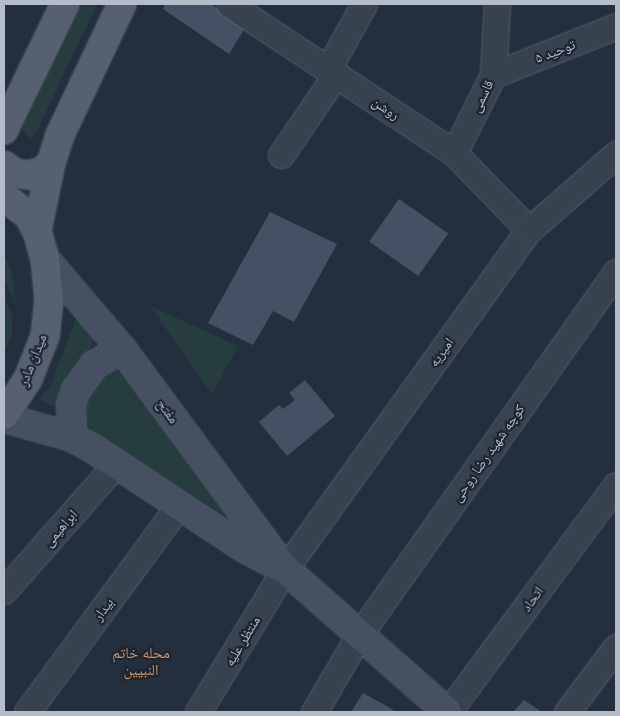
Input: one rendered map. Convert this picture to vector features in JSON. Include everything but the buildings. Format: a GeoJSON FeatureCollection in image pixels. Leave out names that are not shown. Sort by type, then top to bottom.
{"type":"FeatureCollection","features":[{"type":"Feature","properties":{"kind":"main road"},"geometry":{"type":"LineString","coordinates":[[4,130],[65,4]]}},
{"type":"Feature","properties":{"kind":"main road"},"geometry":{"type":"LineString","coordinates":[[37,231],[50,163],[122,4]]}},
{"type":"Feature","properties":{"kind":"main road"},"geometry":{"type":"LineString","coordinates":[[4,165],[15,173],[28,175],[41,172],[50,163]]}},
{"type":"Feature","properties":{"kind":"main road","name":"میدان مادر"},"geometry":{"type":"LineString","coordinates":[[4,197],[28,215],[37,231],[45,258],[49,299],[44,336],[28,379],[4,416]]}},
{"type":"Feature","properties":{"kind":"main road","name":"مفتح"},"geometry":{"type":"LineString","coordinates":[[45,258],[122,349],[285,569],[448,712]]}},
{"type":"Feature","properties":{"kind":"main road"},"geometry":{"type":"LineString","coordinates":[[72,437],[71,406],[80,383],[94,365],[122,349]]}},
{"type":"Feature","properties":{"kind":"main road","name":"مفتح"},"geometry":{"type":"LineString","coordinates":[[4,416],[72,437],[246,549],[285,569]]}},
{"type":"Feature","properties":{"kind":"street","name":"روشن"},"geometry":{"type":"LineString","coordinates":[[229,4],[454,153],[528,230]]}},
{"type":"Feature","properties":{"kind":"street"},"geometry":{"type":"LineString","coordinates":[[282,155],[332,72],[364,4]]}},
{"type":"Feature","properties":{"kind":"street","name":"قاسمی"},"geometry":{"type":"LineString","coordinates":[[454,153],[493,75],[497,4]]}},
{"type":"Feature","properties":{"kind":"street","name":"توحید ۵"},"geometry":{"type":"LineString","coordinates":[[493,75],[616,26]]}},
{"type":"Feature","properties":{"kind":"street","name":"امیریه"},"geometry":{"type":"LineString","coordinates":[[285,569],[528,230],[616,154]]}},
{"type":"Feature","properties":{"kind":"street","name":"کوچه شهید رضا روحی"},"geometry":{"type":"LineString","coordinates":[[314,712],[359,635],[616,272]]}},
{"type":"Feature","properties":{"kind":"street","name":"ابراهیمی"},"geometry":{"type":"LineString","coordinates":[[4,591],[116,464]]}},
{"type":"Feature","properties":{"kind":"street","name":"اتحاد"},"geometry":{"type":"LineString","coordinates":[[448,712],[616,485]]}},
{"type":"Feature","properties":{"kind":"street","name":"بیدار"},"geometry":{"type":"LineString","coordinates":[[27,712],[179,506]]}},
{"type":"Feature","properties":{"kind":"street","name":"منتظر علیه"},"geometry":{"type":"LineString","coordinates":[[198,712],[285,569]]}},
{"type":"Feature","properties":{"kind":"street"},"geometry":{"type":"LineString","coordinates":[[567,712],[616,647]]}},
{"type":"Feature","properties":{"kind":"green space"},"geometry":{"type":"Polygon","coordinates":[[[81,4],[97,4],[34,137],[29,138],[22,129],[81,4]]]}},
{"type":"Feature","properties":{"kind":"green space"},"geometry":{"type":"Polygon","coordinates":[[[4,253],[11,271],[16,303],[4,279],[4,253]]]}},
{"type":"Feature","properties":{"kind":"green space"},"geometry":{"type":"Polygon","coordinates":[[[4,295],[12,316],[12,334],[4,353],[4,295]]]}},
{"type":"Feature","properties":{"kind":"green space"},"geometry":{"type":"Polygon","coordinates":[[[150,306],[238,346],[212,394],[150,306]]]}},
{"type":"Feature","properties":{"kind":"green space"},"geometry":{"type":"Polygon","coordinates":[[[76,318],[86,328],[98,332],[69,390],[65,412],[39,399],[51,385],[76,318]]]}},
{"type":"Feature","properties":{"kind":"green space"},"geometry":{"type":"Polygon","coordinates":[[[112,364],[251,531],[81,426],[90,389],[112,364]]]}},
{"type":"Feature","properties":{"kind":"district","name":"محله خاتم النبیین"},"geometry":{"type":"Point","coordinates":[141,660]}}]}
